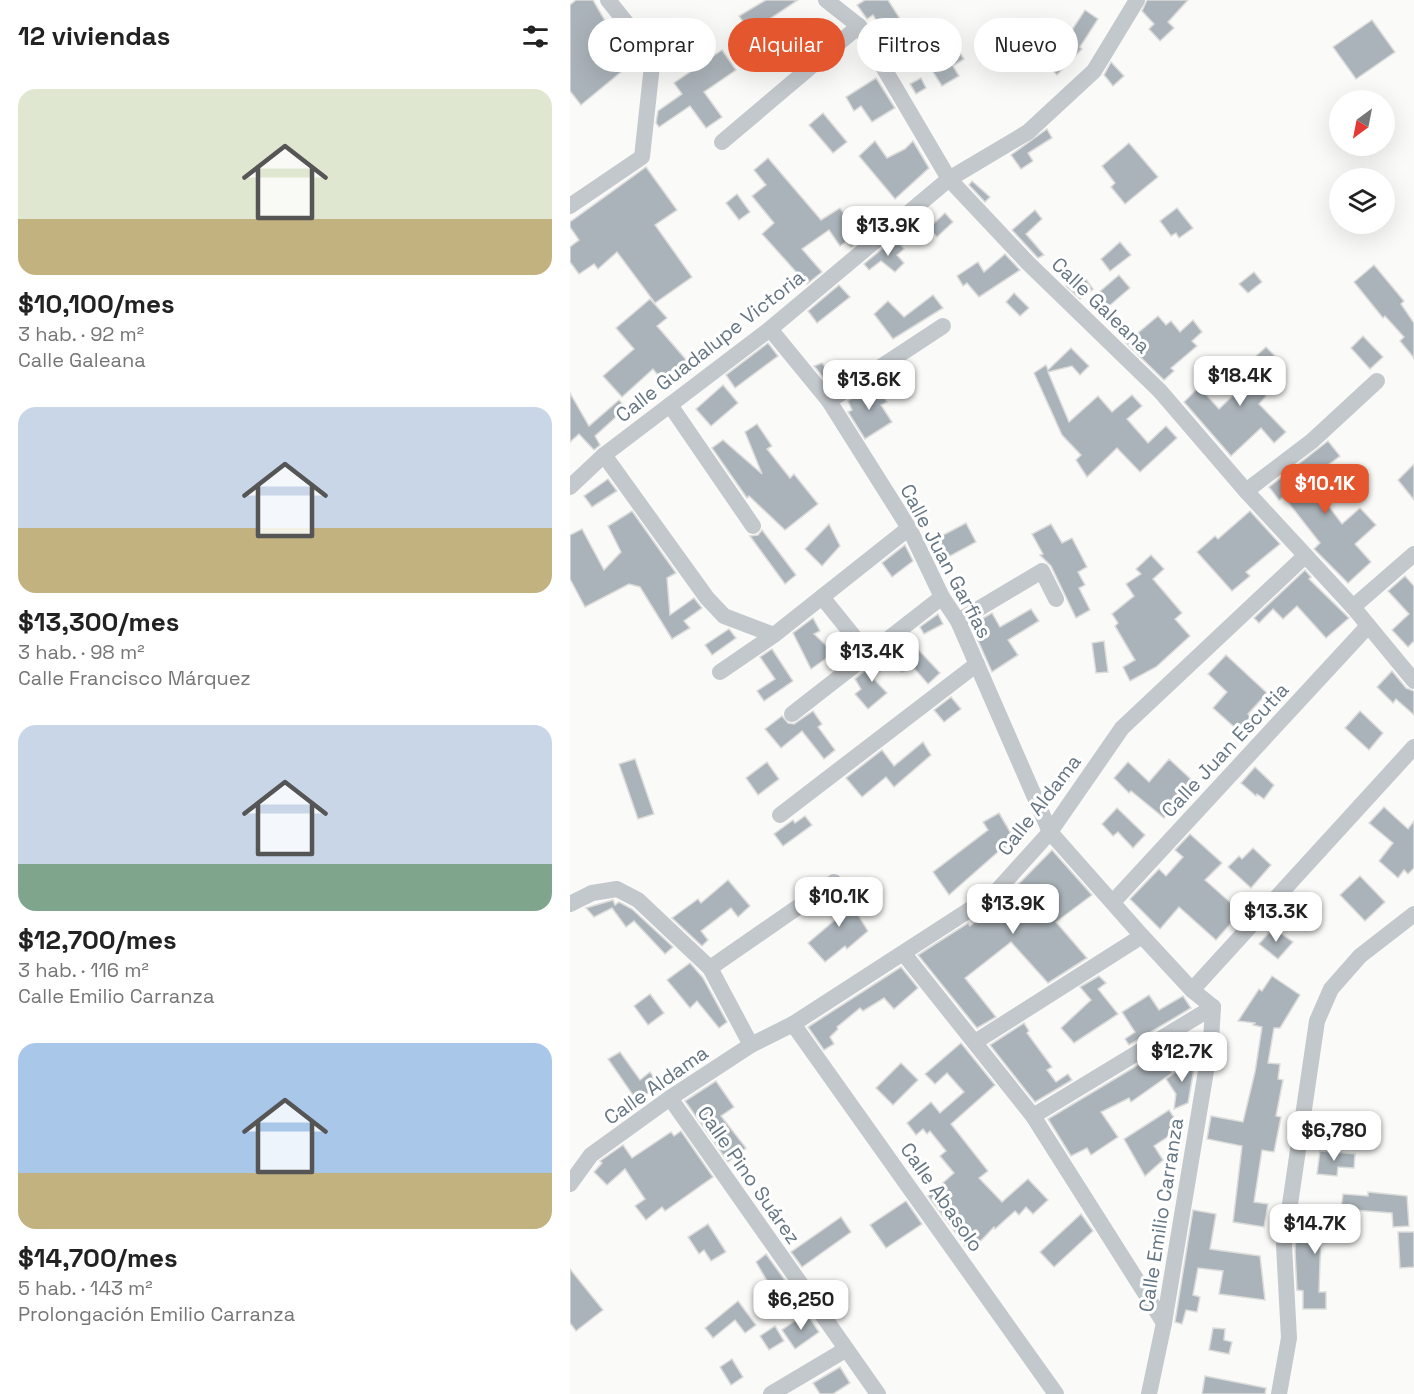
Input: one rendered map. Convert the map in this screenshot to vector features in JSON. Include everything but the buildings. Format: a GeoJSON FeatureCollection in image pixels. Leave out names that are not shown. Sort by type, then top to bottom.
{"type":"FeatureCollection","features":[{"type":"Feature","properties":{"kind":"street"},"geometry":{"type":"LineString","coordinates":[[570,206],[642,158],[653,56],[608,0]]}},
{"type":"Feature","properties":{"kind":"street","name":"Calle Galeana"},"geometry":{"type":"LineString","coordinates":[[826,0],[857,24]]}},
{"type":"Feature","properties":{"kind":"street","name":"Calle Guadalupe Victoria"},"geometry":{"type":"LineString","coordinates":[[570,487],[604,455],[770,329],[949,179],[1028,132],[1094,71],[1137,0]]}},
{"type":"Feature","properties":{"kind":"street"},"geometry":{"type":"LineString","coordinates":[[722,142],[857,28]]}},
{"type":"Feature","properties":{"kind":"street","name":"Calle Galeana"},"geometry":{"type":"LineString","coordinates":[[886,72],[949,179],[1028,263],[1160,391],[1245,491],[1353,607],[1414,681]]}},
{"type":"Feature","properties":{"kind":"street"},"geometry":{"type":"LineString","coordinates":[[829,401],[944,326]]}},
{"type":"Feature","properties":{"kind":"street","name":"Calle Juan Garfias"},"geometry":{"type":"LineString","coordinates":[[770,329],[829,401],[909,528],[942,597],[958,621],[1050,832],[1192,990],[1213,1007]]}},
{"type":"Feature","properties":{"kind":"street"},"geometry":{"type":"LineString","coordinates":[[1245,491],[1312,441],[1377,381]]}},
{"type":"Feature","properties":{"kind":"street"},"geometry":{"type":"LineString","coordinates":[[670,405],[753,526]]}},
{"type":"Feature","properties":{"kind":"street"},"geometry":{"type":"LineString","coordinates":[[604,455],[707,598],[724,616],[774,635]]}},
{"type":"Feature","properties":{"kind":"street"},"geometry":{"type":"LineString","coordinates":[[720,672],[774,635],[909,528]]}},
{"type":"Feature","properties":{"kind":"street"},"geometry":{"type":"LineString","coordinates":[[1353,607],[1414,554]]}},
{"type":"Feature","properties":{"kind":"street","name":"Calle Aldama"},"geometry":{"type":"LineString","coordinates":[[570,1184],[591,1155],[670,1098],[751,1045],[793,1024],[994,894],[1050,832],[1122,728],[1305,556]]}},
{"type":"Feature","properties":{"kind":"street"},"geometry":{"type":"LineString","coordinates":[[958,621],[1042,571],[1056,599]]}},
{"type":"Feature","properties":{"kind":"street"},"geometry":{"type":"LineString","coordinates":[[822,597],[868,654]]}},
{"type":"Feature","properties":{"kind":"street"},"geometry":{"type":"LineString","coordinates":[[792,714],[942,597]]}},
{"type":"Feature","properties":{"kind":"street","name":"Calle Juan Escutia"},"geometry":{"type":"LineString","coordinates":[[1113,902],[1368,626]]}},
{"type":"Feature","properties":{"kind":"street"},"geometry":{"type":"LineString","coordinates":[[780,815],[977,664]]}},
{"type":"Feature","properties":{"kind":"street"},"geometry":{"type":"LineString","coordinates":[[1192,990],[1414,747]]}},
{"type":"Feature","properties":{"kind":"street"},"geometry":{"type":"LineString","coordinates":[[710,968],[834,882]]}},
{"type":"Feature","properties":{"kind":"street"},"geometry":{"type":"LineString","coordinates":[[570,904],[592,893],[616,889],[638,900],[710,968],[751,1045]]}},
{"type":"Feature","properties":{"kind":"street"},"geometry":{"type":"LineString","coordinates":[[1279,1394],[1289,1338],[1284,1245],[1317,1021],[1331,989],[1360,956],[1414,914]]}},
{"type":"Feature","properties":{"kind":"street"},"geometry":{"type":"LineString","coordinates":[[975,1042],[1142,936]]}},
{"type":"Feature","properties":{"kind":"street"},"geometry":{"type":"LineString","coordinates":[[904,954],[1033,1116],[1164,1323]]}},
{"type":"Feature","properties":{"kind":"street"},"geometry":{"type":"LineString","coordinates":[[1033,1116],[1213,1007]]}},
{"type":"Feature","properties":{"kind":"street","name":"Calle Emilio Carranza"},"geometry":{"type":"LineString","coordinates":[[1149,1394],[1164,1323],[1211,1041],[1213,1007]]}},
{"type":"Feature","properties":{"kind":"street","name":"Calle Abasolo"},"geometry":{"type":"LineString","coordinates":[[793,1024],[1056,1394]]}},
{"type":"Feature","properties":{"kind":"street","name":"Calle Pino Suárez"},"geometry":{"type":"LineString","coordinates":[[670,1098],[878,1394]]}},
{"type":"Feature","properties":{"kind":"street"},"geometry":{"type":"LineString","coordinates":[[771,1394],[845,1350]]}}]}
